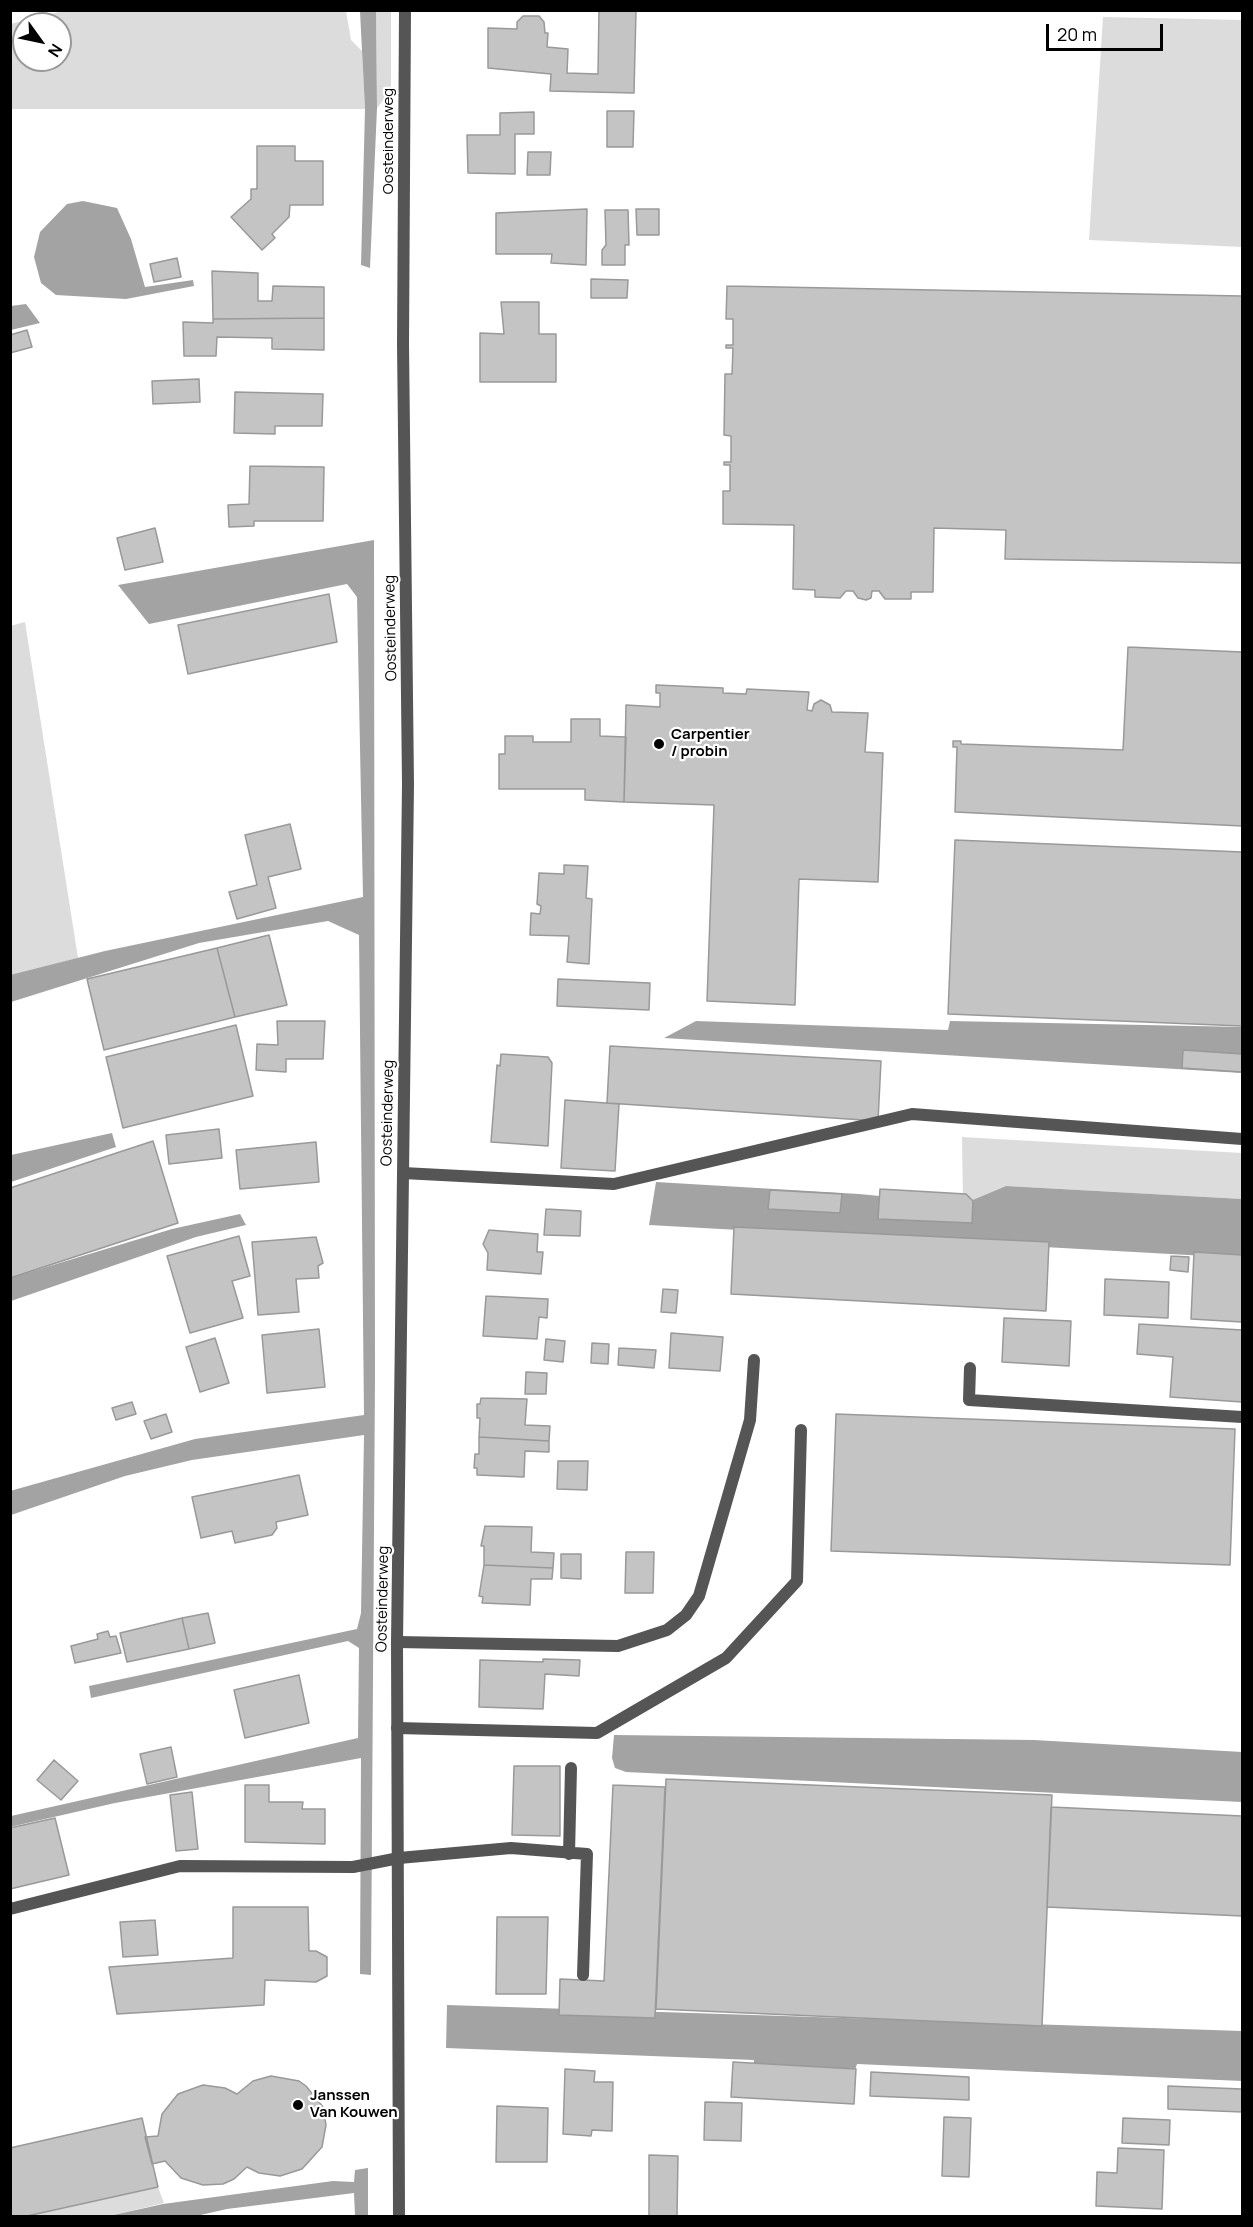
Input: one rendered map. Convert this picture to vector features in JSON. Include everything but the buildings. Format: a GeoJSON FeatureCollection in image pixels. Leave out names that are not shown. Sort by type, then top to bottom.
{"type":"FeatureCollection","features":[{"type":"Feature","properties":{"kind":"street","name":"Oosteinderweg"},"geometry":{"type":"LineString","coordinates":[[399,2217],[397,1642],[408,784],[403,344],[405,10]]}},
{"type":"Feature","properties":{"kind":"street"},"geometry":{"type":"LineString","coordinates":[[403,1173],[614,1184],[912,1114],[1242,1139]]}},
{"type":"Feature","properties":{"kind":"street"},"geometry":{"type":"LineString","coordinates":[[397,1642],[618,1646],[667,1630],[686,1616],[699,1596],[750,1420],[754,1360]]}},
{"type":"Feature","properties":{"kind":"street"},"geometry":{"type":"LineString","coordinates":[[970,1368],[969,1400],[1242,1417]]}},
{"type":"Feature","properties":{"kind":"street"},"geometry":{"type":"LineString","coordinates":[[397,1728],[597,1733],[726,1658],[797,1581],[801,1430]]}},
{"type":"Feature","properties":{"kind":"street"},"geometry":{"type":"LineString","coordinates":[[569,1854],[571,1768]]}},
{"type":"Feature","properties":{"kind":"street"},"geometry":{"type":"LineString","coordinates":[[10,1909],[180,1866],[353,1867],[399,1858],[511,1848],[587,1854],[583,1975]]}},
{"type":"Feature","properties":{"kind":"shaded area"},"geometry":{"type":"Polygon","coordinates":[[[67,10],[346,11],[351,40],[362,51],[365,109],[11,109],[10,24],[12,24],[12,72],[72,72],[72,12],[59,12],[67,10]]]}},
{"type":"Feature","properties":{"kind":"shaded area"},"geometry":{"type":"Polygon","coordinates":[[[360,11],[376,11],[377,108],[370,268],[361,265],[365,109],[360,11]]]}},
{"type":"Feature","properties":{"kind":"shaded area"},"geometry":{"type":"Polygon","coordinates":[[[376,11],[391,11],[391,90],[377,108],[376,11]]]}},
{"type":"Feature","properties":{"kind":"shaded area"},"geometry":{"type":"Polygon","coordinates":[[[1103,17],[1242,20],[1242,247],[1089,240],[1103,17]]]}},
{"type":"Feature","properties":{"kind":"shaded area"},"geometry":{"type":"Polygon","coordinates":[[[83,201],[117,208],[131,239],[145,287],[193,280],[194,286],[126,299],[56,295],[41,283],[34,257],[40,232],[67,204],[83,201]]]}},
{"type":"Feature","properties":{"kind":"shaded area"},"geometry":{"type":"Polygon","coordinates":[[[26,304],[40,323],[11,330],[11,306],[26,304]]]}},
{"type":"Feature","properties":{"kind":"shaded area"},"geometry":{"type":"Polygon","coordinates":[[[374,540],[375,1378],[371,1975],[360,1974],[361,1758],[115,1803],[10,1827],[11,1816],[358,1738],[359,1648],[348,1641],[91,1698],[89,1686],[357,1629],[361,1613],[364,1435],[192,1460],[125,1476],[11,1515],[10,1491],[195,1439],[364,1415],[359,935],[328,921],[199,943],[11,1002],[10,975],[105,951],[363,897],[357,597],[347,584],[149,624],[118,585],[374,540]]]}},
{"type":"Feature","properties":{"kind":"shaded area"},"geometry":{"type":"Polygon","coordinates":[[[25,622],[78,958],[11,975],[10,626],[25,622]]]}},
{"type":"Feature","properties":{"kind":"shaded area"},"geometry":{"type":"Polygon","coordinates":[[[696,1021],[948,1030],[950,1021],[1242,1027],[1242,1073],[664,1038],[696,1021]]]}},
{"type":"Feature","properties":{"kind":"shaded area"},"geometry":{"type":"Polygon","coordinates":[[[112,1133],[116,1147],[11,1182],[11,1155],[112,1133]]]}},
{"type":"Feature","properties":{"kind":"shaded area"},"geometry":{"type":"Polygon","coordinates":[[[962,1137],[1242,1153],[1242,1199],[1006,1186],[963,1204],[962,1137]]]}},
{"type":"Feature","properties":{"kind":"shaded area"},"geometry":{"type":"Polygon","coordinates":[[[656,1182],[859,1194],[963,1204],[1006,1186],[1242,1199],[1242,1258],[649,1225],[656,1182]]]}},
{"type":"Feature","properties":{"kind":"shaded area"},"geometry":{"type":"Polygon","coordinates":[[[240,1214],[246,1225],[196,1237],[11,1301],[10,1278],[172,1229],[240,1214]]]}},
{"type":"Feature","properties":{"kind":"shaded area"},"geometry":{"type":"Polygon","coordinates":[[[614,1735],[1034,1740],[1242,1752],[1242,1802],[626,1772],[615,1768],[612,1758],[614,1735]]]}},
{"type":"Feature","properties":{"kind":"shaded area"},"geometry":{"type":"Polygon","coordinates":[[[447,2005],[1242,2031],[1242,2081],[857,2064],[848,2092],[752,2084],[754,2060],[446,2048],[447,2005]]]}},
{"type":"Feature","properties":{"kind":"shaded area"},"geometry":{"type":"Polygon","coordinates":[[[368,2168],[368,2216],[355,2216],[354,2193],[227,2209],[196,2216],[109,2216],[163,2204],[333,2181],[354,2182],[355,2170],[368,2168]]]}},
{"type":"Feature","properties":{"kind":"shaded area"},"geometry":{"type":"Polygon","coordinates":[[[158,2187],[164,2203],[109,2216],[27,2216],[158,2187]]]}},
{"type":"Feature","properties":{"kind":"place","name":"Carpentier / probin"},"geometry":{"type":"Point","coordinates":[659,744]}},
{"type":"Feature","properties":{"kind":"place","name":"Janssen Van Kouwen"},"geometry":{"type":"Point","coordinates":[298,2105]}}]}
